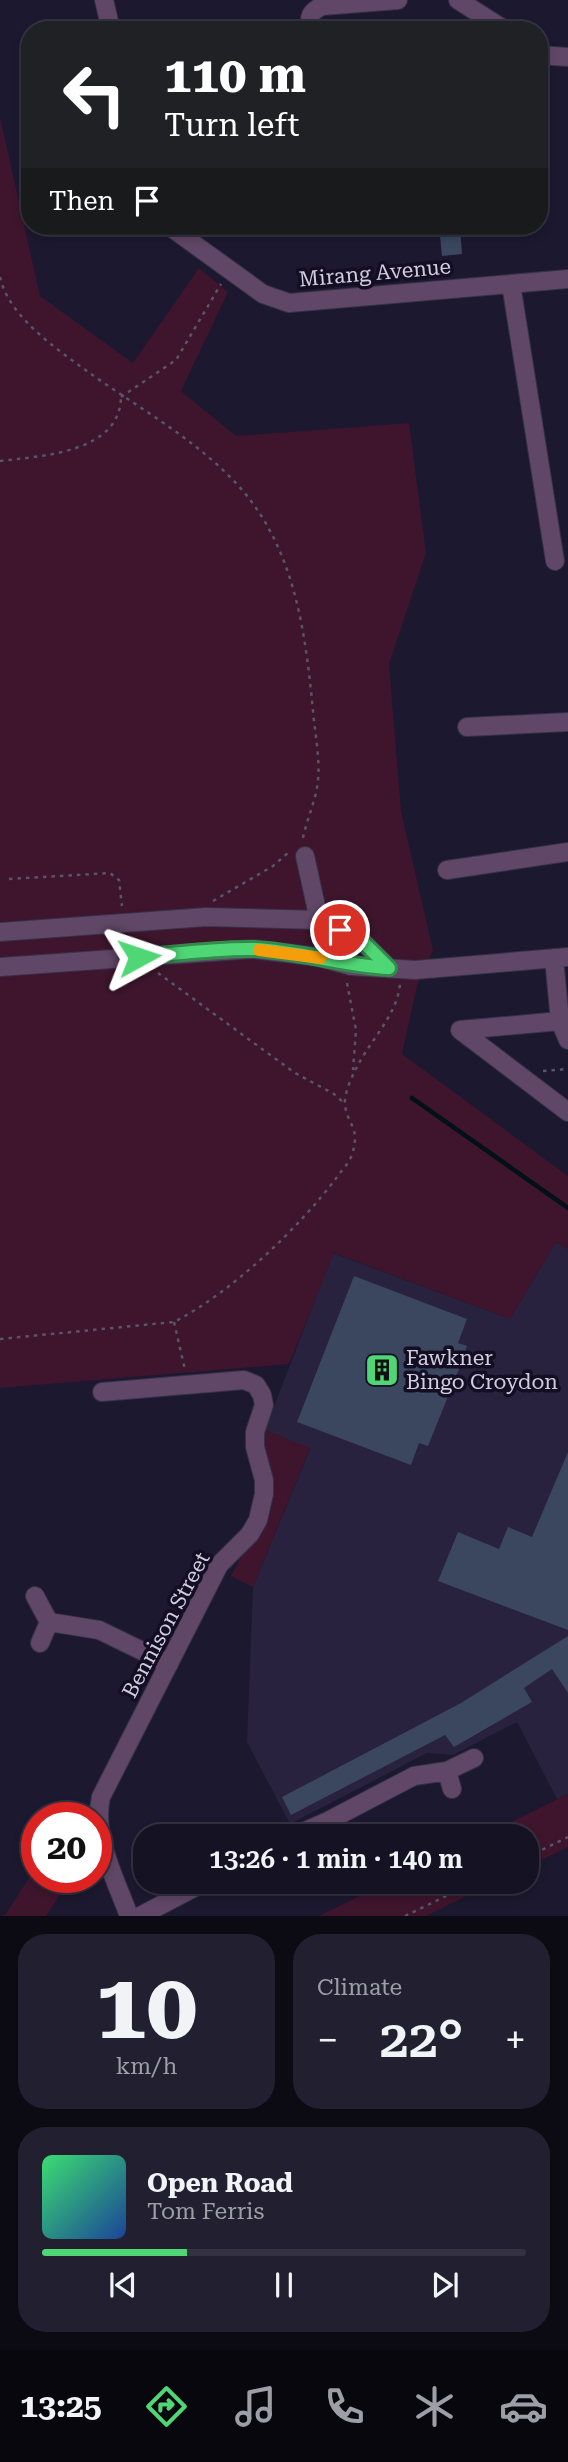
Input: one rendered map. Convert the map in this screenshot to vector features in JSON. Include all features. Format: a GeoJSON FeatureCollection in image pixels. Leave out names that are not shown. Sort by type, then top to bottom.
{"type":"FeatureCollection","features":[{"type":"Feature","properties":{"kind":"street"},"geometry":{"type":"LineString","coordinates":[[104,0],[109,21]]}},
{"type":"Feature","properties":{"kind":"street"},"geometry":{"type":"LineString","coordinates":[[310,21],[313,11],[322,6],[398,0]]}},
{"type":"Feature","properties":{"kind":"street"},"geometry":{"type":"LineString","coordinates":[[458,0],[491,21]]}},
{"type":"Feature","properties":{"kind":"street"},"geometry":{"type":"LineString","coordinates":[[548,56],[568,57]]}},
{"type":"Feature","properties":{"kind":"street","name":"Mirang Avenue"},"geometry":{"type":"LineString","coordinates":[[182,235],[271,299],[289,303],[568,279]]}},
{"type":"Feature","properties":{"kind":"street"},"geometry":{"type":"LineString","coordinates":[[511,284],[555,561]]}},
{"type":"Feature","properties":{"kind":"street"},"geometry":{"type":"LineString","coordinates":[[467,727],[568,722]]}},
{"type":"Feature","properties":{"kind":"street"},"geometry":{"type":"LineString","coordinates":[[303,848],[318,920]]}},
{"type":"Feature","properties":{"kind":"street"},"geometry":{"type":"LineString","coordinates":[[447,870],[568,852]]}},
{"type":"Feature","properties":{"kind":"street"},"geometry":{"type":"LineString","coordinates":[[0,932],[182,918],[318,920],[361,940],[402,969]]}},
{"type":"Feature","properties":{"kind":"street"},"geometry":{"type":"LineString","coordinates":[[0,967],[253,949],[318,957],[351,966],[402,969],[561,958],[560,1021],[568,1040]]}},
{"type":"Feature","properties":{"kind":"street"},"geometry":{"type":"LineString","coordinates":[[560,1021],[460,1030],[568,1112]]}},
{"type":"Feature","properties":{"kind":"street","name":"Bennison Street"},"geometry":{"type":"LineString","coordinates":[[102,1392],[244,1380],[256,1385],[264,1405],[255,1439],[264,1494],[258,1520],[250,1534],[219,1565],[102,1797],[99,1810],[101,1835],[129,1916]]}},
{"type":"Feature","properties":{"kind":"street"},"geometry":{"type":"LineString","coordinates":[[35,1595],[49,1622]]}},
{"type":"Feature","properties":{"kind":"street"},"geometry":{"type":"LineString","coordinates":[[49,1622],[100,1630],[169,1664]]}},
{"type":"Feature","properties":{"kind":"street"},"geometry":{"type":"LineString","coordinates":[[40,1643],[49,1622]]}},
{"type":"Feature","properties":{"kind":"street"},"geometry":{"type":"LineString","coordinates":[[321,1824],[414,1776],[447,1771],[474,1758]]}},
{"type":"Feature","properties":{"kind":"street"},"geometry":{"type":"LineString","coordinates":[[447,1771],[452,1789]]}},
{"type":"Feature","properties":{"kind":"street"},"geometry":{"type":"LineString","coordinates":[[140,1916],[182,1894]]}},
{"type":"Feature","properties":{"kind":"path"},"geometry":{"type":"LineString","coordinates":[[121,397],[176,360],[230,269]]}},
{"type":"Feature","properties":{"kind":"path"},"geometry":{"type":"LineString","coordinates":[[0,276],[2,286],[21,314],[43,339],[121,397],[179,435],[232,479],[261,514],[276,542],[295,590],[307,649],[318,759],[318,782],[303,848],[182,918]]}},
{"type":"Feature","properties":{"kind":"path"},"geometry":{"type":"LineString","coordinates":[[0,461],[41,456],[85,446],[106,431],[121,412],[121,397]]}},
{"type":"Feature","properties":{"kind":"path"},"geometry":{"type":"LineString","coordinates":[[9,879],[110,873],[116,875],[123,899],[120,923]]}},
{"type":"Feature","properties":{"kind":"path"},"geometry":{"type":"LineString","coordinates":[[0,1339],[174,1322],[197,1311],[234,1282],[317,1203],[351,1158],[355,1130],[344,1103],[334,1094],[295,1073],[139,957]]}},
{"type":"Feature","properties":{"kind":"path"},"geometry":{"type":"LineString","coordinates":[[344,1103],[353,1073],[356,1030],[346,984],[351,966]]}},
{"type":"Feature","properties":{"kind":"path"},"geometry":{"type":"LineString","coordinates":[[353,1073],[399,995],[402,969]]}},
{"type":"Feature","properties":{"kind":"path"},"geometry":{"type":"LineString","coordinates":[[174,1322],[188,1384]]}},
{"type":"Feature","properties":{"kind":"path"},"geometry":{"type":"LineString","coordinates":[[539,1851],[568,1837]]}},
{"type":"Feature","properties":{"kind":"path"},"geometry":{"type":"LineString","coordinates":[[405,1916],[450,1894]]}},
{"type":"Feature","properties":{"kind":"shaded area"},"geometry":{"type":"Polygon","coordinates":[[[0,117],[21,211],[21,235],[26,235],[40,296],[133,363],[199,268],[228,292],[181,391],[236,436],[409,423],[426,553],[389,664],[401,811],[433,950],[417,986],[402,1054],[568,1176],[568,1249],[556,1242],[510,1319],[334,1253],[289,1364],[0,1388],[0,117]]]}},
{"type":"Feature","properties":{"kind":"shaded area"},"geometry":{"type":"Polygon","coordinates":[[[556,1242],[568,1249],[568,1794],[557,1799],[517,1722],[453,1755],[427,1753],[290,1824],[247,1742],[253,1587],[310,1449],[265,1430],[333,1253],[510,1319],[556,1242]]]}},
{"type":"Feature","properties":{"kind":"shaded area"},"geometry":{"type":"Polygon","coordinates":[[[265,1430],[310,1448],[253,1587],[231,1576],[241,1557],[261,1532],[265,1430]]]}},
{"type":"Feature","properties":{"kind":"shaded area"},"geometry":{"type":"Polygon","coordinates":[[[568,1794],[568,1847],[539,1861],[539,1824],[507,1824],[568,1794]]]}},
{"type":"Feature","properties":{"kind":"shaded area"},"geometry":{"type":"Polygon","coordinates":[[[21,1890],[21,1893],[61,1893],[46,1916],[0,1916],[5,1915],[21,1890]]]}},
{"type":"Feature","properties":{"kind":"shaded area"},"geometry":{"type":"Polygon","coordinates":[[[364,1894],[471,1894],[426,1916],[319,1916],[364,1894]]]}},
{"type":"Feature","properties":{"kind":"building"},"geometry":{"type":"Polygon","coordinates":[[[440,235],[461,235],[462,254],[442,256],[440,235]]]}},
{"type":"Feature","properties":{"kind":"building","name":"Fawkner Bingo Croydon"},"geometry":{"type":"Polygon","coordinates":[[[354,1276],[467,1319],[458,1343],[467,1346],[459,1369],[428,1446],[419,1443],[411,1465],[297,1422],[354,1276]]]}},
{"type":"Feature","properties":{"kind":"building"},"geometry":{"type":"Polygon","coordinates":[[[568,1452],[568,1630],[438,1581],[458,1532],[499,1549],[508,1527],[532,1537],[568,1452]]]}},
{"type":"Feature","properties":{"kind":"building"},"geometry":{"type":"Polygon","coordinates":[[[568,1636],[568,1693],[552,1669],[524,1688],[532,1702],[454,1747],[445,1735],[291,1815],[282,1797],[461,1703],[568,1636]]]}},
{"type":"Feature","properties":{"kind":"waterway"},"geometry":{"type":"LineString","coordinates":[[412,1098],[568,1208]]}},
{"type":"Feature","properties":{"kind":"slow traffic"},"geometry":{"type":"LineString","coordinates":[[259,950],[321,958]]}},
{"type":"Feature","properties":{"kind":"place","name":"Fawkner Bingo Croydon"},"geometry":{"type":"Point","coordinates":[382,1370]}},
{"type":"Feature","properties":{"kind":"route"},"geometry":{"type":"LineString","coordinates":[[139,957],[253,949],[318,957],[351,966],[389,968],[361,940],[340,930]]}}]}
